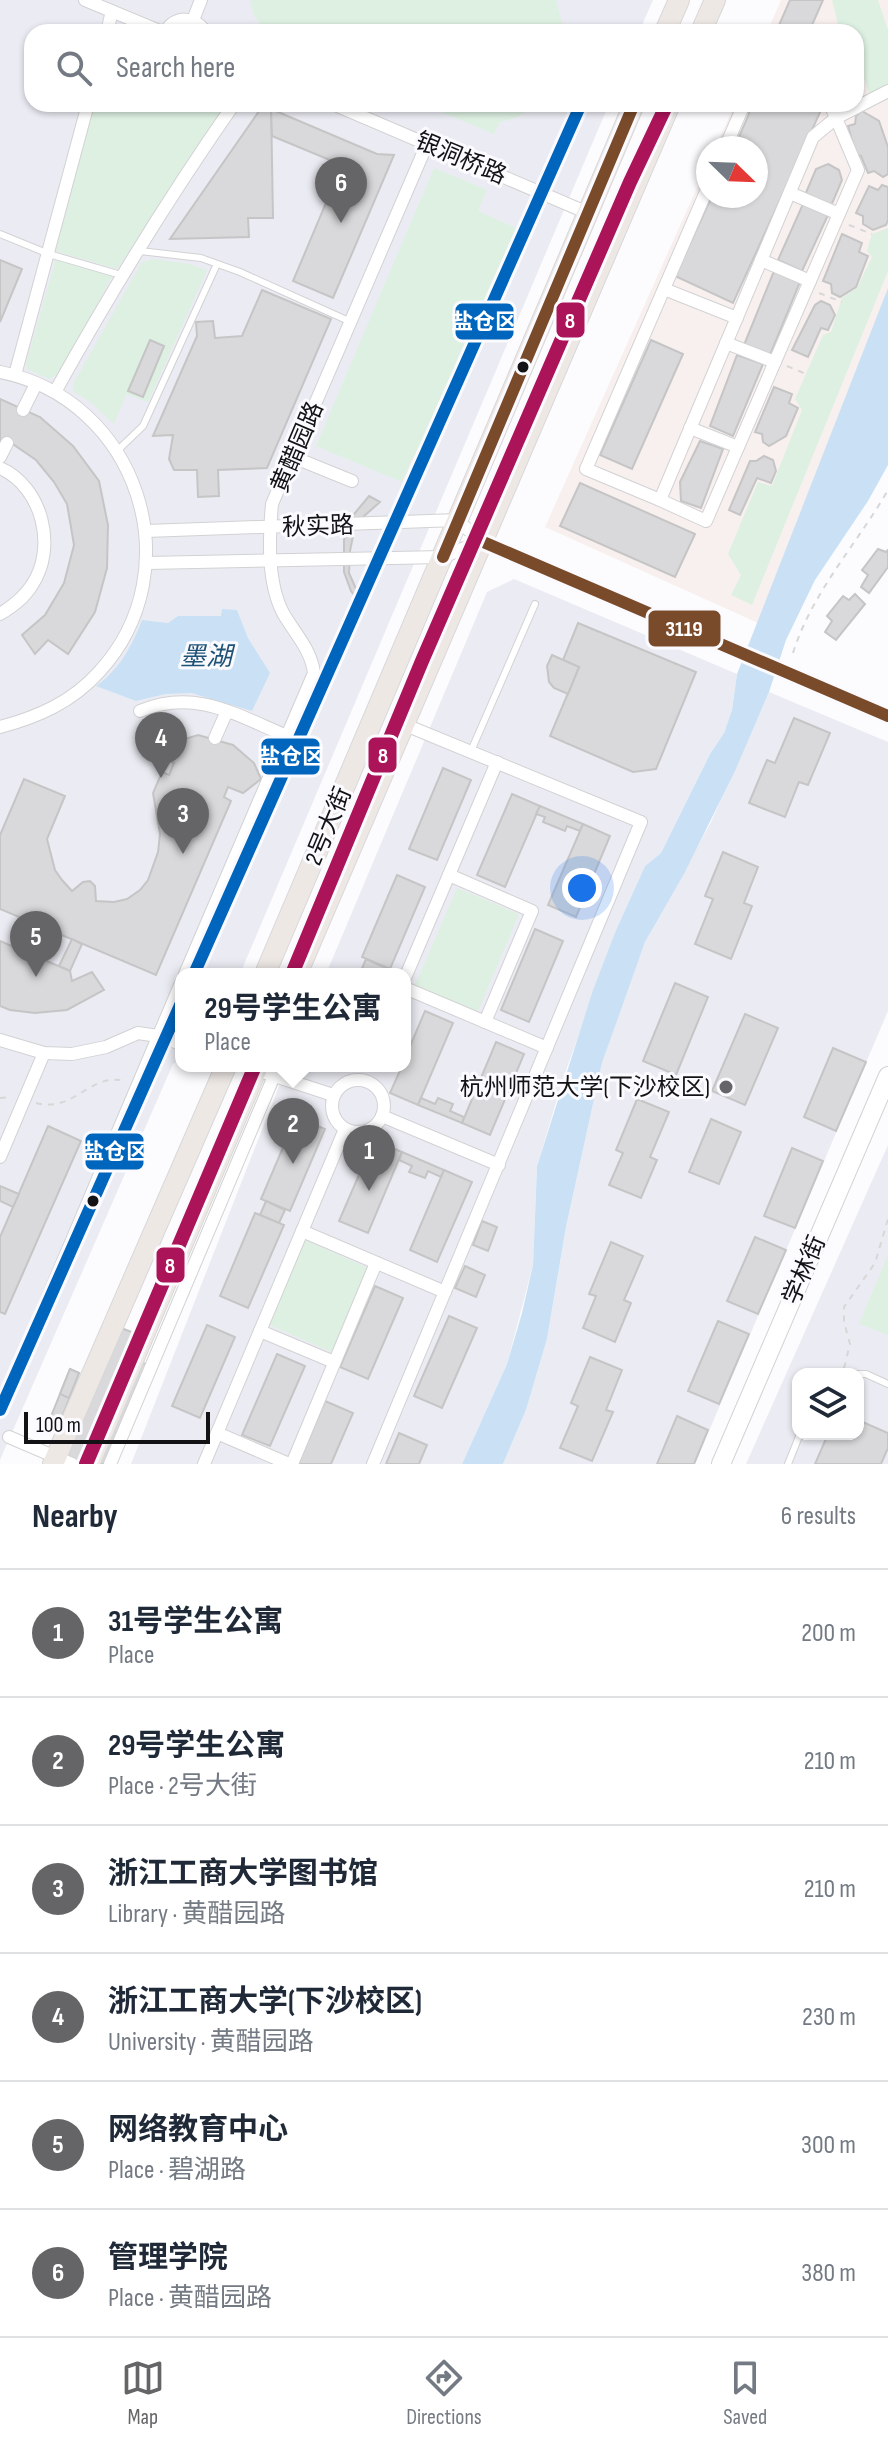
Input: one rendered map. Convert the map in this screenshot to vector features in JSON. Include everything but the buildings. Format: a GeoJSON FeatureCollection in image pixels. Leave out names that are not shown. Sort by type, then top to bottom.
{"type":"FeatureCollection","features":[{"type":"Feature","properties":{"kind":"main road"},"geometry":{"type":"LineString","coordinates":[[668,24],[679,0]]}},
{"type":"Feature","properties":{"kind":"main road"},"geometry":{"type":"LineString","coordinates":[[704,24],[715,0]]}},
{"type":"Feature","properties":{"kind":"main road","name":"2号大街"},"geometry":{"type":"LineString","coordinates":[[268,968],[631,112]]}},
{"type":"Feature","properties":{"kind":"main road","name":"2号大街"},"geometry":{"type":"LineString","coordinates":[[300,968],[667,112]]}},
{"type":"Feature","properties":{"kind":"main road"},"geometry":{"type":"LineString","coordinates":[[60,1462],[223,1072]]}},
{"type":"Feature","properties":{"kind":"main road"},"geometry":{"type":"LineString","coordinates":[[89,1464],[257,1072]]}},
{"type":"Feature","properties":{"kind":"main road","name":"学林街"},"geometry":{"type":"LineString","coordinates":[[721,1464],[888,1076]]}},
{"type":"Feature","properties":{"kind":"street"},"geometry":{"type":"LineString","coordinates":[[85,0],[144,24]]}},
{"type":"Feature","properties":{"kind":"street"},"geometry":{"type":"LineString","coordinates":[[193,20],[201,0]]}},
{"type":"Feature","properties":{"kind":"street"},"geometry":{"type":"LineString","coordinates":[[109,24],[112,11]]}},
{"type":"Feature","properties":{"kind":"street"},"geometry":{"type":"LineString","coordinates":[[172,24],[193,20],[197,24]]}},
{"type":"Feature","properties":{"kind":"street"},"geometry":{"type":"LineString","coordinates":[[864,103],[888,91]]}},
{"type":"Feature","properties":{"kind":"street"},"geometry":{"type":"LineString","coordinates":[[15,375],[86,112]]}},
{"type":"Feature","properties":{"kind":"street"},"geometry":{"type":"LineString","coordinates":[[55,392],[121,275],[229,112]]}},
{"type":"Feature","properties":{"kind":"street","name":"银洞桥路"},"geometry":{"type":"LineString","coordinates":[[352,112],[588,213]]}},
{"type":"Feature","properties":{"kind":"street"},"geometry":{"type":"LineString","coordinates":[[730,136],[741,112]]}},
{"type":"Feature","properties":{"kind":"street"},"geometry":{"type":"LineString","coordinates":[[699,208],[586,469],[706,521],[858,170],[833,112]]}},
{"type":"Feature","properties":{"kind":"street"},"geometry":{"type":"LineString","coordinates":[[660,500],[813,137],[848,112]]}},
{"type":"Feature","properties":{"kind":"street","name":"黄醋园路"},"geometry":{"type":"LineString","coordinates":[[188,968],[314,673],[312,658],[282,611],[269,560],[272,504],[427,144]]}},
{"type":"Feature","properties":{"kind":"street"},"geometry":{"type":"LineString","coordinates":[[790,193],[838,217]]}},
{"type":"Feature","properties":{"kind":"street"},"geometry":{"type":"LineString","coordinates":[[761,260],[808,285]]}},
{"type":"Feature","properties":{"kind":"street"},"geometry":{"type":"LineString","coordinates":[[664,289],[737,318]]}},
{"type":"Feature","properties":{"kind":"street"},"geometry":{"type":"LineString","coordinates":[[726,343],[775,362]]}},
{"type":"Feature","properties":{"kind":"street"},"geometry":{"type":"LineString","coordinates":[[0,372],[55,392],[90,417],[118,450],[137,489],[146,531],[147,563],[139,603],[126,633],[99,672],[69,699],[34,718],[0,727]]}},
{"type":"Feature","properties":{"kind":"street"},"geometry":{"type":"LineString","coordinates":[[23,410],[36,384]]}},
{"type":"Feature","properties":{"kind":"street"},"geometry":{"type":"LineString","coordinates":[[690,428],[738,447]]}},
{"type":"Feature","properties":{"kind":"street"},"geometry":{"type":"LineString","coordinates":[[0,457],[7,443]]}},
{"type":"Feature","properties":{"kind":"street"},"geometry":{"type":"LineString","coordinates":[[293,457],[352,481]]}},
{"type":"Feature","properties":{"kind":"street"},"geometry":{"type":"LineString","coordinates":[[0,468],[25,487],[39,509],[45,534],[43,560],[33,584],[17,604],[0,614]]}},
{"type":"Feature","properties":{"kind":"street"},"geometry":{"type":"LineString","coordinates":[[457,520],[481,541],[888,716]]}},
{"type":"Feature","properties":{"kind":"street","name":"秋实路"},"geometry":{"type":"LineString","coordinates":[[146,531],[457,520]]}},
{"type":"Feature","properties":{"kind":"street","name":"秋实路"},"geometry":{"type":"LineString","coordinates":[[147,563],[443,557],[481,541]]}},
{"type":"Feature","properties":{"kind":"street"},"geometry":{"type":"LineString","coordinates":[[140,711],[161,702],[201,703],[287,736]]}},
{"type":"Feature","properties":{"kind":"street"},"geometry":{"type":"LineString","coordinates":[[215,738],[227,711]]}},
{"type":"Feature","properties":{"kind":"street"},"geometry":{"type":"LineString","coordinates":[[373,1464],[641,822],[403,724]]}},
{"type":"Feature","properties":{"kind":"street"},"geometry":{"type":"LineString","coordinates":[[409,968],[497,762]]}},
{"type":"Feature","properties":{"kind":"street"},"geometry":{"type":"LineString","coordinates":[[449,875],[532,911],[485,1022]]}},
{"type":"Feature","properties":{"kind":"street"},"geometry":{"type":"LineString","coordinates":[[411,991],[547,1048]]}},
{"type":"Feature","properties":{"kind":"street"},"geometry":{"type":"LineString","coordinates":[[0,1410],[175,997]]}},
{"type":"Feature","properties":{"kind":"street"},"geometry":{"type":"LineString","coordinates":[[0,1040],[44,1053],[72,1054],[106,1047],[138,1033],[175,1042]]}},
{"type":"Feature","properties":{"kind":"street"},"geometry":{"type":"LineString","coordinates":[[0,1158],[44,1053]]}},
{"type":"Feature","properties":{"kind":"street"},"geometry":{"type":"LineString","coordinates":[[110,1464],[257,1072]]}},
{"type":"Feature","properties":{"kind":"street"},"geometry":{"type":"LineString","coordinates":[[264,1072],[333,1095]]}},
{"type":"Feature","properties":{"kind":"street"},"geometry":{"type":"LineString","coordinates":[[362,1079],[365,1072]]}},
{"type":"Feature","properties":{"kind":"street"},"geometry":{"type":"LineString","coordinates":[[362,1079],[371,1082],[382,1095],[384,1103],[382,1116],[374,1127],[358,1132],[345,1129],[336,1121],[332,1113],[333,1095],[345,1082],[362,1079]]}},
{"type":"Feature","properties":{"kind":"street"},"geometry":{"type":"LineString","coordinates":[[382,1116],[499,1165]]}},
{"type":"Feature","properties":{"kind":"street"},"geometry":{"type":"LineString","coordinates":[[204,1464],[345,1129]]}},
{"type":"Feature","properties":{"kind":"street"},"geometry":{"type":"LineString","coordinates":[[302,1231],[445,1292]]}},
{"type":"Feature","properties":{"kind":"street"},"geometry":{"type":"LineString","coordinates":[[217,1433],[290,1464],[376,1263]]}},
{"type":"Feature","properties":{"kind":"street"},"geometry":{"type":"LineString","coordinates":[[260,1331],[334,1362]]}},
{"type":"Feature","properties":{"kind":"street"},"geometry":{"type":"LineString","coordinates":[[5,1435],[60,1462]]}},
{"type":"Feature","properties":{"kind":"lane"},"geometry":{"type":"LineString","coordinates":[[0,234],[49,254],[121,275]]}},
{"type":"Feature","properties":{"kind":"lane"},"geometry":{"type":"LineString","coordinates":[[137,251],[201,258],[351,322]]}},
{"type":"Feature","properties":{"kind":"lane"},"geometry":{"type":"LineString","coordinates":[[118,450],[143,426],[217,264]]}},
{"type":"Feature","properties":{"kind":"lane"},"geometry":{"type":"LineString","coordinates":[[471,751],[535,604]]}},
{"type":"Feature","properties":{"kind":"lane"},"geometry":{"type":"LineString","coordinates":[[864,1374],[888,1384]]}},
{"type":"Feature","properties":{"kind":"lane"},"geometry":{"type":"LineString","coordinates":[[788,1464],[798,1440]]}},
{"type":"Feature","properties":{"kind":"path"},"geometry":{"type":"LineString","coordinates":[[838,217],[872,234]]}},
{"type":"Feature","properties":{"kind":"path"},"geometry":{"type":"LineString","coordinates":[[808,285],[842,302]]}},
{"type":"Feature","properties":{"kind":"path"},"geometry":{"type":"LineString","coordinates":[[775,362],[806,374]]}},
{"type":"Feature","properties":{"kind":"path"},"geometry":{"type":"LineString","coordinates":[[793,653],[800,632],[829,578],[843,563],[888,490]]}},
{"type":"Feature","properties":{"kind":"path"},"geometry":{"type":"LineString","coordinates":[[0,1098],[25,1099],[55,1106],[74,1098],[94,1083],[108,1080],[138,1084]]}},
{"type":"Feature","properties":{"kind":"path"},"geometry":{"type":"LineString","coordinates":[[844,1368],[850,1344],[844,1322],[844,1307],[875,1263],[888,1219]]}},
{"type":"Feature","properties":{"kind":"shaded area"},"geometry":{"type":"Polygon","coordinates":[[[0,0],[653,0],[642,24],[24,24],[24,112],[606,112],[243,968],[175,968],[175,1063],[0,1460],[0,0]]]}},
{"type":"Feature","properties":{"kind":"shaded area"},"geometry":{"type":"Polygon","coordinates":[[[781,0],[888,0],[888,390],[780,633],[545,527],[696,190],[696,208],[768,208],[768,136],[720,136],[731,112],[864,112],[864,24],[770,24],[781,0]]]}},
{"type":"Feature","properties":{"kind":"shaded area"},"geometry":{"type":"Polygon","coordinates":[[[514,579],[737,674],[732,710],[724,733],[710,754],[661,853],[645,866],[616,930],[563,1079],[537,1166],[533,1265],[507,1364],[462,1464],[131,1464],[285,1072],[411,1072],[411,968],[329,968],[487,592],[514,579]]]}},
{"type":"Feature","properties":{"kind":"shaded area","name":"杭州师范大学(下沙校区)"},"geometry":{"type":"Polygon","coordinates":[[[769,692],[888,742],[888,1011],[695,1464],[503,1464],[526,1410],[547,1339],[566,1227],[602,1063],[622,1003],[645,942],[711,822],[769,692]]]}},
{"type":"Feature","properties":{"kind":"shaded area"},"geometry":{"type":"Polygon","coordinates":[[[888,1145],[888,1464],[746,1464],[888,1145]]]}},
{"type":"Feature","properties":{"kind":"green space"},"geometry":{"type":"Polygon","coordinates":[[[250,0],[556,0],[562,24],[260,24],[254,16],[250,0]]]}},
{"type":"Feature","properties":{"kind":"green space"},"geometry":{"type":"Polygon","coordinates":[[[832,0],[878,0],[888,30],[888,87],[870,96],[864,78],[864,24],[838,24],[832,0]]]}},
{"type":"Feature","properties":{"kind":"green space"},"geometry":{"type":"Polygon","coordinates":[[[92,112],[220,112],[117,269],[56,251],[92,112]]]}},
{"type":"Feature","properties":{"kind":"green space"},"geometry":{"type":"Polygon","coordinates":[[[441,112],[525,112],[500,122],[494,134],[441,112]]]}},
{"type":"Feature","properties":{"kind":"green space"},"geometry":{"type":"Polygon","coordinates":[[[434,168],[487,190],[478,211],[521,230],[423,460],[413,457],[402,482],[316,446],[434,168]]]}},
{"type":"Feature","properties":{"kind":"green space"},"geometry":{"type":"Polygon","coordinates":[[[888,228],[888,271],[752,605],[731,595],[741,575],[728,554],[758,482],[772,486],[802,410],[795,399],[823,335],[831,332],[842,298],[857,288],[872,257],[867,251],[872,234],[888,228]]]}},
{"type":"Feature","properties":{"kind":"green space"},"geometry":{"type":"Polygon","coordinates":[[[56,259],[112,276],[61,372],[49,379],[27,369],[26,364],[56,259]]]}},
{"type":"Feature","properties":{"kind":"green space"},"geometry":{"type":"Polygon","coordinates":[[[153,259],[207,270],[148,402],[126,394],[114,424],[73,391],[73,384],[142,262],[153,259]]]}},
{"type":"Feature","properties":{"kind":"green space"},"geometry":{"type":"Polygon","coordinates":[[[457,888],[519,914],[478,1011],[415,985],[457,888]]]}},
{"type":"Feature","properties":{"kind":"green space"},"geometry":{"type":"Polygon","coordinates":[[[303,1239],[370,1269],[334,1353],[267,1324],[303,1239]]]}},
{"type":"Feature","properties":{"kind":"green space"},"geometry":{"type":"Polygon","coordinates":[[[888,1255],[888,1335],[859,1324],[888,1255]]]}},
{"type":"Feature","properties":{"kind":"water"},"geometry":{"type":"Polygon","coordinates":[[[888,288],[888,465],[868,501],[815,580],[786,640],[769,692],[735,771],[685,872],[645,942],[602,1063],[566,1227],[547,1339],[526,1410],[503,1464],[462,1464],[507,1364],[522,1313],[533,1265],[537,1166],[593,990],[645,866],[661,853],[710,754],[724,733],[732,710],[737,674],[888,288]]]}},
{"type":"Feature","properties":{"kind":"water","name":"墨湖"},"geometry":{"type":"Polygon","coordinates":[[[222,609],[237,610],[248,638],[270,673],[252,711],[191,693],[166,694],[136,701],[96,686],[124,657],[142,620],[168,623],[178,616],[221,616],[222,609]]]}},
{"type":"Feature","properties":{"kind":"tunnel"},"geometry":{"type":"LineString","coordinates":[[7,443],[23,410]]}},
{"type":"Feature","properties":{"kind":"transit line","name":"盐仓区"},"geometry":{"type":"LineString","coordinates":[[197,968],[577,112]]}},
{"type":"Feature","properties":{"kind":"transit line","name":"3119"},"geometry":{"type":"LineString","coordinates":[[443,557],[631,112]]}},
{"type":"Feature","properties":{"kind":"transit line","name":"8"},"geometry":{"type":"LineString","coordinates":[[294,968],[422,661],[663,112]]}},
{"type":"Feature","properties":{"kind":"transit line","name":"3119"},"geometry":{"type":"LineString","coordinates":[[481,541],[888,716]]}},
{"type":"Feature","properties":{"kind":"transit line","name":"盐仓区"},"geometry":{"type":"LineString","coordinates":[[0,1410],[175,1016]]}},
{"type":"Feature","properties":{"kind":"transit line","name":"8"},"geometry":{"type":"LineString","coordinates":[[86,1464],[252,1072]]}},
{"type":"Feature","properties":{"kind":"place","name":"管理学院"},"geometry":{"type":"Point","coordinates":[341,223]}},
{"type":"Feature","properties":{"kind":"place","name":"浙江工商大学(下沙校区)"},"geometry":{"type":"Point","coordinates":[161,778]}},
{"type":"Feature","properties":{"kind":"place","name":"浙江工商大学图书馆"},"geometry":{"type":"Point","coordinates":[183,854]}},
{"type":"Feature","properties":{"kind":"place","name":"网络教育中心"},"geometry":{"type":"Point","coordinates":[36,977]}},
{"type":"Feature","properties":{"kind":"place","name":"杭州师范大学(下沙校区)"},"geometry":{"type":"Point","coordinates":[726,1087]}},
{"type":"Feature","properties":{"kind":"place","name":"29号学生公寓"},"geometry":{"type":"Point","coordinates":[293,1164]}},
{"type":"Feature","properties":{"kind":"place","name":"31号学生公寓"},"geometry":{"type":"Point","coordinates":[369,1191]}}]}
